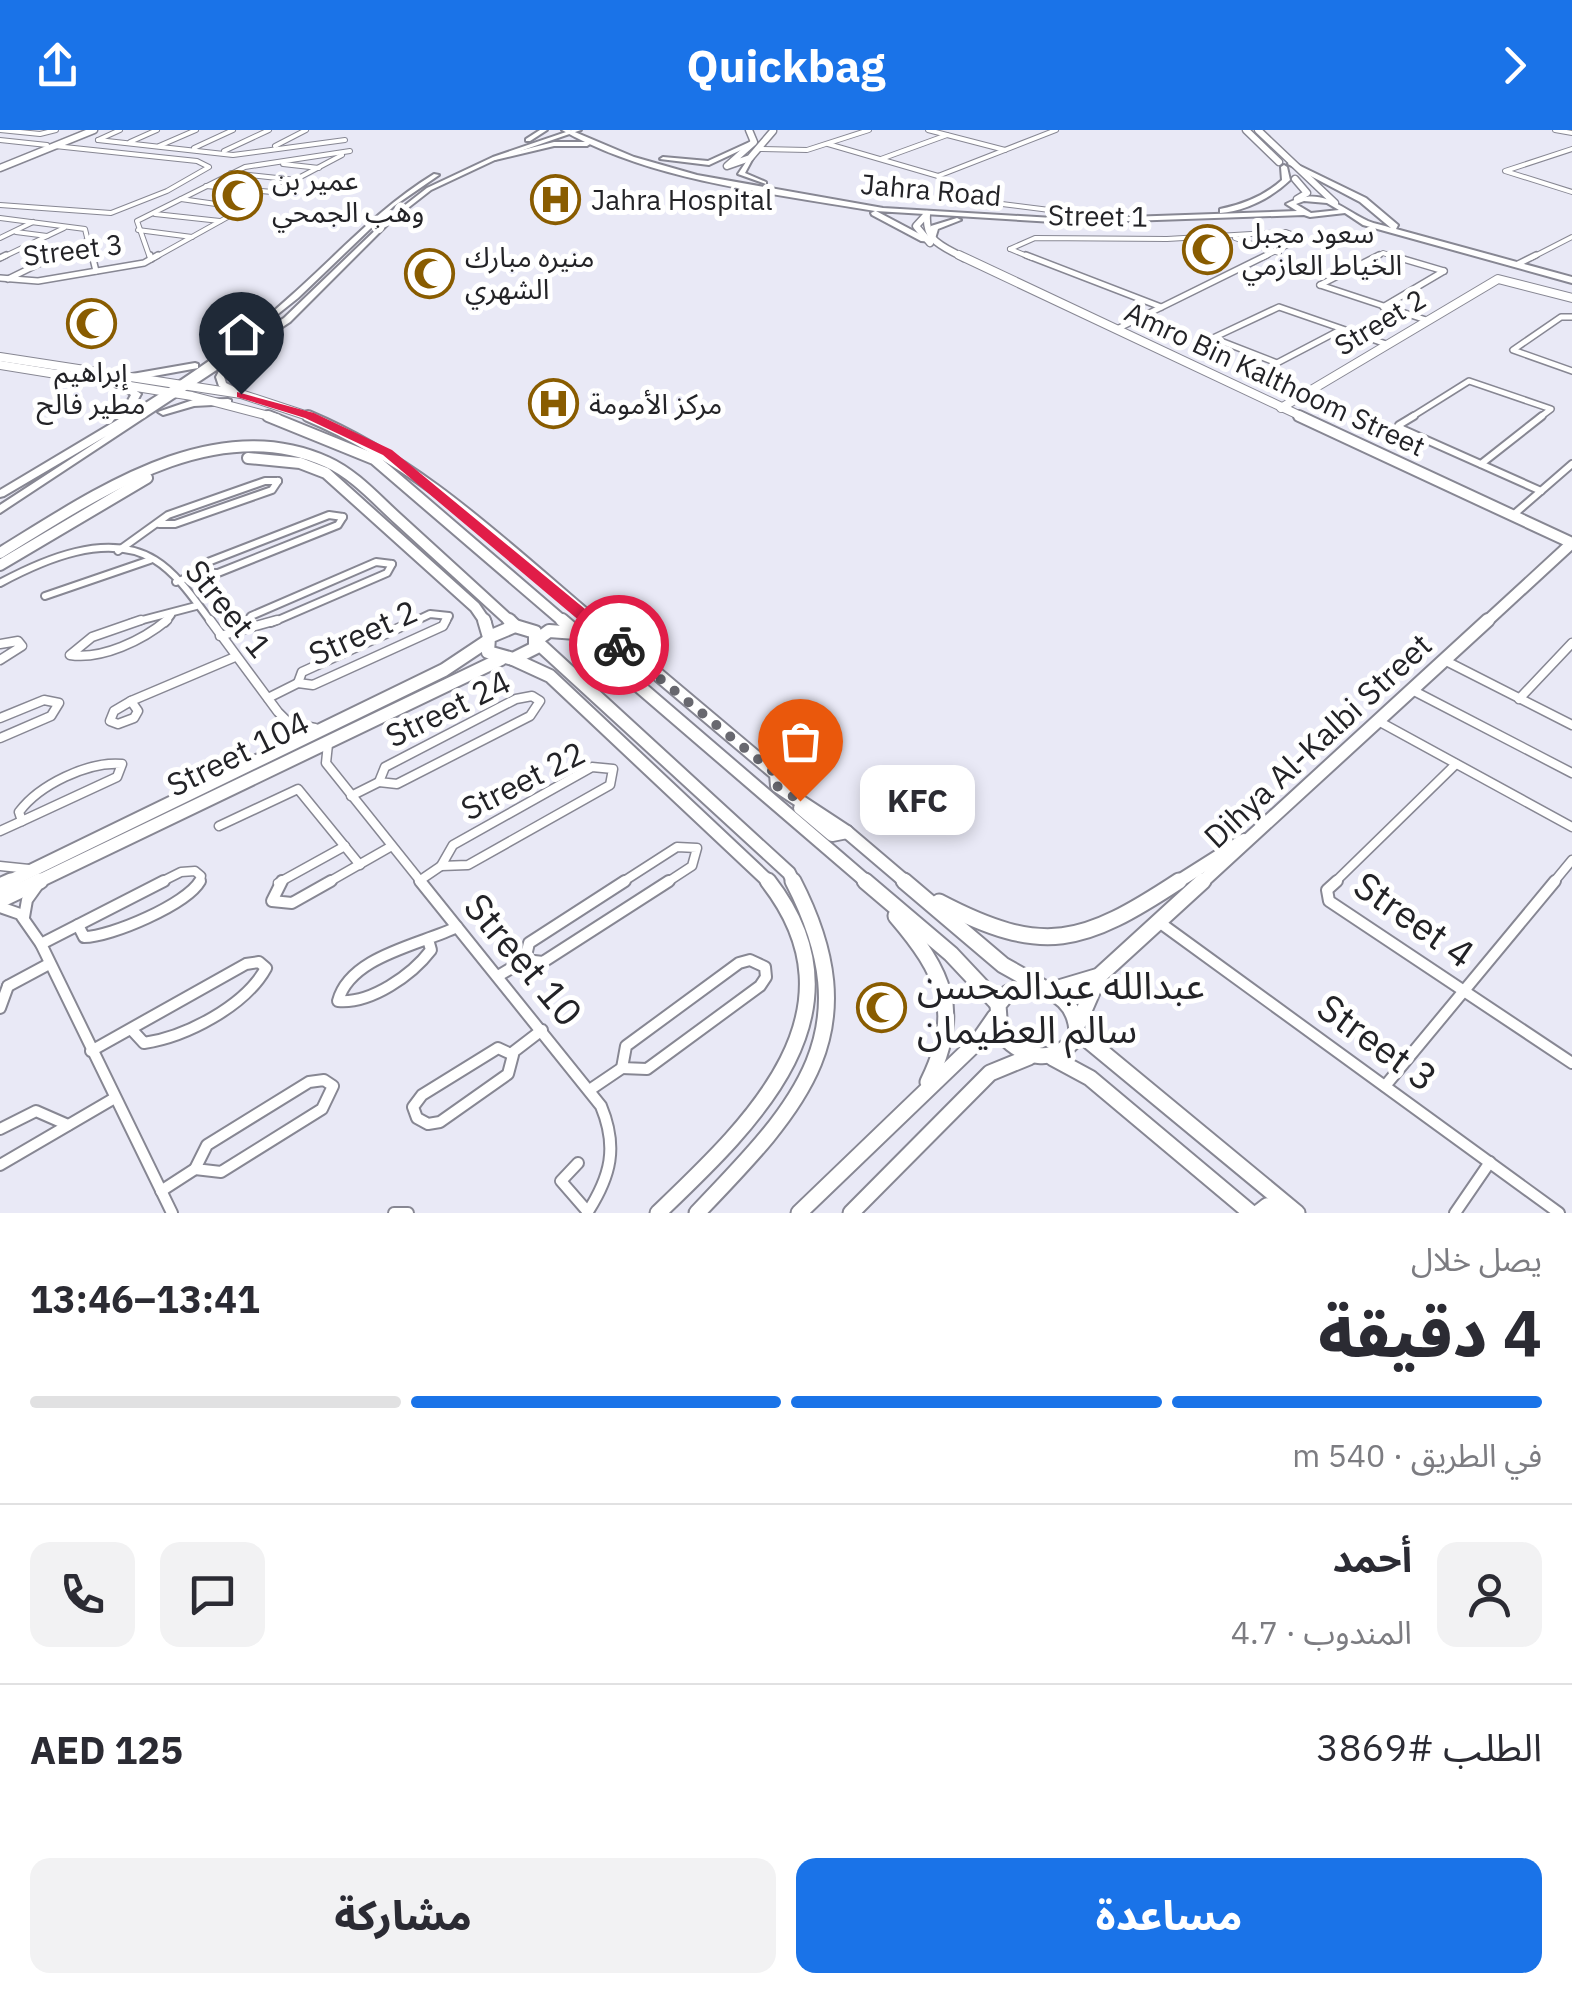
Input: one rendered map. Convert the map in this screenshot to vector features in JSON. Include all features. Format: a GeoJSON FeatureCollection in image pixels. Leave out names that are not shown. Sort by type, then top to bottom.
{"type":"FeatureCollection","features":[{"type":"Feature","properties":{"kind":"highway"},"geometry":{"type":"LineString","coordinates":[[528,140],[544,130]]}},
{"type":"Feature","properties":{"kind":"highway","name":"Jahra Road"},"geometry":{"type":"LineString","coordinates":[[576,132],[604,147],[696,177],[845,205],[927,214],[1156,221],[1303,213],[1316,216]]}},
{"type":"Feature","properties":{"kind":"highway","name":"Jahra Road"},"geometry":{"type":"LineString","coordinates":[[576,132],[643,156],[818,195],[1003,216],[1212,213],[1294,200],[1335,204]]}},
{"type":"Feature","properties":{"kind":"highway"},"geometry":{"type":"LineString","coordinates":[[494,158],[554,144],[604,147]]}},
{"type":"Feature","properties":{"kind":"highway"},"geometry":{"type":"LineString","coordinates":[[643,156],[709,163],[757,146]]}},
{"type":"Feature","properties":{"kind":"highway"},"geometry":{"type":"LineString","coordinates":[[750,158],[741,168],[745,177],[818,195]]}},
{"type":"Feature","properties":{"kind":"highway"},"geometry":{"type":"LineString","coordinates":[[1212,213],[1248,205],[1274,190],[1286,180],[1287,165],[1363,200],[1392,226],[1440,245]]}},
{"type":"Feature","properties":{"kind":"highway"},"geometry":{"type":"LineString","coordinates":[[1294,200],[1290,206],[1303,213]]}},
{"type":"Feature","properties":{"kind":"highway"},"geometry":{"type":"LineString","coordinates":[[1335,204],[1342,212]]}},
{"type":"Feature","properties":{"kind":"highway"},"geometry":{"type":"LineString","coordinates":[[845,205],[876,214],[928,240],[930,232],[941,224],[1003,216]]}},
{"type":"Feature","properties":{"kind":"highway"},"geometry":{"type":"LineString","coordinates":[[916,207],[927,214]]}},
{"type":"Feature","properties":{"kind":"highway"},"geometry":{"type":"LineString","coordinates":[[1316,216],[1342,212],[1572,288]]}},
{"type":"Feature","properties":{"kind":"highway"},"geometry":{"type":"LineString","coordinates":[[1316,216],[1440,245]]}},
{"type":"Feature","properties":{"kind":"highway"},"geometry":{"type":"LineString","coordinates":[[1478,257],[1572,280]]}},
{"type":"Feature","properties":{"kind":"main road"},"geometry":{"type":"LineString","coordinates":[[0,494],[165,391],[184,388],[220,355],[274,316],[398,197],[528,140],[576,132]]}},
{"type":"Feature","properties":{"kind":"main road"},"geometry":{"type":"LineString","coordinates":[[388,221],[462,167],[576,132]]}},
{"type":"Feature","properties":{"kind":"main road"},"geometry":{"type":"LineString","coordinates":[[241,394],[222,384],[223,369],[290,318],[412,197],[398,197]]}},
{"type":"Feature","properties":{"kind":"main road"},"geometry":{"type":"LineString","coordinates":[[274,316],[290,318]]}},
{"type":"Feature","properties":{"kind":"main road"},"geometry":{"type":"LineString","coordinates":[[132,377],[170,374],[220,355]]}},
{"type":"Feature","properties":{"kind":"main road"},"geometry":{"type":"LineString","coordinates":[[0,510],[184,388],[231,362]]}},
{"type":"Feature","properties":{"kind":"main road"},"geometry":{"type":"LineString","coordinates":[[121,384],[136,394],[122,418]]}},
{"type":"Feature","properties":{"kind":"main road"},"geometry":{"type":"LineString","coordinates":[[112,439],[174,408],[228,402]]}},
{"type":"Feature","properties":{"kind":"street"},"geometry":{"type":"LineString","coordinates":[[0,130],[43,134],[56,130]]}},
{"type":"Feature","properties":{"kind":"street"},"geometry":{"type":"LineString","coordinates":[[0,166],[84,130]]}},
{"type":"Feature","properties":{"kind":"street"},"geometry":{"type":"LineString","coordinates":[[51,145],[94,130]]}},
{"type":"Feature","properties":{"kind":"street"},"geometry":{"type":"LineString","coordinates":[[120,130],[98,140],[220,153],[345,140]]}},
{"type":"Feature","properties":{"kind":"street"},"geometry":{"type":"LineString","coordinates":[[126,143],[157,130]]}},
{"type":"Feature","properties":{"kind":"street"},"geometry":{"type":"LineString","coordinates":[[158,147],[196,130]]}},
{"type":"Feature","properties":{"kind":"street"},"geometry":{"type":"LineString","coordinates":[[180,159],[233,130]]}},
{"type":"Feature","properties":{"kind":"street"},"geometry":{"type":"LineString","coordinates":[[220,153],[269,130]]}},
{"type":"Feature","properties":{"kind":"street"},"geometry":{"type":"LineString","coordinates":[[266,151],[306,130]]}},
{"type":"Feature","properties":{"kind":"street"},"geometry":{"type":"LineString","coordinates":[[337,130],[350,151]]}},
{"type":"Feature","properties":{"kind":"street"},"geometry":{"type":"LineString","coordinates":[[757,146],[750,130],[775,130]]}},
{"type":"Feature","properties":{"kind":"street"},"geometry":{"type":"LineString","coordinates":[[757,146],[750,158],[734,167],[725,165],[775,130]]}},
{"type":"Feature","properties":{"kind":"street"},"geometry":{"type":"LineString","coordinates":[[847,130],[859,133]]}},
{"type":"Feature","properties":{"kind":"street"},"geometry":{"type":"LineString","coordinates":[[757,146],[798,151],[869,130]]}},
{"type":"Feature","properties":{"kind":"street"},"geometry":{"type":"LineString","coordinates":[[928,130],[1005,150]]}},
{"type":"Feature","properties":{"kind":"street"},"geometry":{"type":"LineString","coordinates":[[828,144],[938,176],[1053,130]]}},
{"type":"Feature","properties":{"kind":"street"},"geometry":{"type":"LineString","coordinates":[[1246,130],[1335,204]]}},
{"type":"Feature","properties":{"kind":"street"},"geometry":{"type":"LineString","coordinates":[[1258,130],[1307,193],[1294,200]]}},
{"type":"Feature","properties":{"kind":"street"},"geometry":{"type":"LineString","coordinates":[[1555,130],[1572,134]]}},
{"type":"Feature","properties":{"kind":"street"},"geometry":{"type":"LineString","coordinates":[[880,159],[946,135]]}},
{"type":"Feature","properties":{"kind":"street"},"geometry":{"type":"LineString","coordinates":[[0,140],[180,159],[208,167],[174,188],[119,212],[74,214],[0,204]]}},
{"type":"Feature","properties":{"kind":"street"},"geometry":{"type":"LineString","coordinates":[[1572,149],[1505,169],[1512,175],[1572,192]]}},
{"type":"Feature","properties":{"kind":"street"},"geometry":{"type":"LineString","coordinates":[[180,199],[244,207],[152,260],[136,222],[152,213],[197,190],[232,173],[270,162],[350,151]]}},
{"type":"Feature","properties":{"kind":"street"},"geometry":{"type":"LineString","coordinates":[[206,186],[266,193],[350,151]]}},
{"type":"Feature","properties":{"kind":"street"},"geometry":{"type":"LineString","coordinates":[[187,160],[204,152]]}},
{"type":"Feature","properties":{"kind":"street"},"geometry":{"type":"LineString","coordinates":[[270,162],[319,168]]}},
{"type":"Feature","properties":{"kind":"street"},"geometry":{"type":"LineString","coordinates":[[232,173],[296,180]]}},
{"type":"Feature","properties":{"kind":"street"},"geometry":{"type":"LineString","coordinates":[[938,176],[954,198],[1089,215]]}},
{"type":"Feature","properties":{"kind":"street"},"geometry":{"type":"LineString","coordinates":[[174,188],[197,190]]}},
{"type":"Feature","properties":{"kind":"street"},"geometry":{"type":"LineString","coordinates":[[167,191],[190,194]]}},
{"type":"Feature","properties":{"kind":"street"},"geometry":{"type":"LineString","coordinates":[[43,224],[66,213]]}},
{"type":"Feature","properties":{"kind":"street"},"geometry":{"type":"LineString","coordinates":[[152,213],[220,221]]}},
{"type":"Feature","properties":{"kind":"street"},"geometry":{"type":"LineString","coordinates":[[51,224],[74,214]]}},
{"type":"Feature","properties":{"kind":"street"},"geometry":{"type":"LineString","coordinates":[[927,214],[928,240]]}},
{"type":"Feature","properties":{"kind":"street"},"geometry":{"type":"LineString","coordinates":[[0,218],[85,229],[96,271]]}},
{"type":"Feature","properties":{"kind":"street"},"geometry":{"type":"LineString","coordinates":[[0,238],[33,222]]}},
{"type":"Feature","properties":{"kind":"street","name":"Street 3"},"geometry":{"type":"LineString","coordinates":[[0,258],[67,226]]}},
{"type":"Feature","properties":{"kind":"street"},"geometry":{"type":"LineString","coordinates":[[138,230],[192,236]]}},
{"type":"Feature","properties":{"kind":"street"},"geometry":{"type":"LineString","coordinates":[[12,232],[46,236]]}},
{"type":"Feature","properties":{"kind":"street","name":"Street 1"},"geometry":{"type":"LineString","coordinates":[[1161,307],[1014,252],[1010,247],[1034,238],[1231,237],[1286,232],[1301,236],[1279,252],[1231,237]]}},
{"type":"Feature","properties":{"kind":"street"},"geometry":{"type":"LineString","coordinates":[[1518,264],[1572,237]]}},
{"type":"Feature","properties":{"kind":"street"},"geometry":{"type":"LineString","coordinates":[[4,279],[88,240]]}},
{"type":"Feature","properties":{"kind":"street","name":"Amro Bin Kalthoom Street"},"geometry":{"type":"LineString","coordinates":[[928,240],[1572,543]]}},
{"type":"Feature","properties":{"kind":"street"},"geometry":{"type":"LineString","coordinates":[[1116,329],[1279,252]]}},
{"type":"Feature","properties":{"kind":"street"},"geometry":{"type":"LineString","coordinates":[[1384,307],[1444,270],[1386,252],[1320,285],[1384,307],[1426,320]]}},
{"type":"Feature","properties":{"kind":"street","name":"Street 3"},"geometry":{"type":"LineString","coordinates":[[4,279],[38,281],[152,260]]}},
{"type":"Feature","properties":{"kind":"street","name":"Street 2"},"geometry":{"type":"LineString","coordinates":[[1282,408],[1426,320],[1504,278],[1572,298]]}},
{"type":"Feature","properties":{"kind":"street"},"geometry":{"type":"LineString","coordinates":[[1342,329],[1277,363],[1212,338],[1272,306],[1342,329],[1386,344]]}},
{"type":"Feature","properties":{"kind":"street"},"geometry":{"type":"LineString","coordinates":[[1572,317],[1561,318],[1513,350],[1572,371]]}},
{"type":"Feature","properties":{"kind":"street"},"geometry":{"type":"LineString","coordinates":[[0,357],[184,388],[331,437],[374,459],[950,954],[996,1010],[1005,1041],[1030,1056],[1053,1058],[1090,1078],[1254,1213],[1267,1206],[1279,1213]]}},
{"type":"Feature","properties":{"kind":"street"},"geometry":{"type":"LineString","coordinates":[[0,365],[165,391]]}},
{"type":"Feature","properties":{"kind":"street"},"geometry":{"type":"LineString","coordinates":[[1481,464],[1551,409],[1470,381],[1399,424],[1402,428],[1481,464],[1541,491]]}},
{"type":"Feature","properties":{"kind":"street"},"geometry":{"type":"LineString","coordinates":[[184,388],[241,394],[284,406],[365,440],[416,472],[776,774],[777,786],[847,832],[1003,965],[1070,1004],[1078,1029],[1297,1213]]}},
{"type":"Feature","properties":{"kind":"street"},"geometry":{"type":"LineString","coordinates":[[0,553],[118,482],[190,458],[244,450],[307,455],[339,466],[538,641],[790,873],[808,902],[829,978],[820,1049],[797,1100],[775,1132],[696,1213]]}},
{"type":"Feature","properties":{"kind":"street"},"geometry":{"type":"LineString","coordinates":[[0,564],[142,480],[190,466],[242,458],[300,463],[326,474],[475,606],[488,626],[488,652],[550,676],[770,880],[790,911],[802,940],[805,1004],[800,1031],[774,1089],[723,1150],[658,1213]]}},
{"type":"Feature","properties":{"kind":"street"},"geometry":{"type":"LineString","coordinates":[[1512,516],[1572,464]]}},
{"type":"Feature","properties":{"kind":"street"},"geometry":{"type":"LineString","coordinates":[[118,551],[168,516],[265,480],[279,484],[175,524],[159,524]]}},
{"type":"Feature","properties":{"kind":"street"},"geometry":{"type":"LineString","coordinates":[[416,494],[429,491],[458,516],[471,519]]}},
{"type":"Feature","properties":{"kind":"street"},"geometry":{"type":"LineString","coordinates":[[176,582],[199,573],[218,573],[344,519],[329,515],[208,562],[199,573]]}},
{"type":"Feature","properties":{"kind":"street","name":"Dihya Al-Kalbi Street"},"geometry":{"type":"LineString","coordinates":[[1078,1029],[1086,998],[1099,976],[1414,692],[1572,543]]}},
{"type":"Feature","properties":{"kind":"street","name":"Street 1"},"geometry":{"type":"LineString","coordinates":[[1,581],[52,559],[118,551],[152,559],[176,582],[289,723]]}},
{"type":"Feature","properties":{"kind":"street"},"geometry":{"type":"LineString","coordinates":[[425,562],[439,557]]}},
{"type":"Feature","properties":{"kind":"street"},"geometry":{"type":"LineString","coordinates":[[46,596],[152,559]]}},
{"type":"Feature","properties":{"kind":"street"},"geometry":{"type":"LineString","coordinates":[[220,636],[244,626],[261,627],[387,573],[392,564],[382,561],[358,570],[251,616],[244,626]]}},
{"type":"Feature","properties":{"kind":"street"},"geometry":{"type":"LineString","coordinates":[[519,626],[541,620],[543,604]]}},
{"type":"Feature","properties":{"kind":"street"},"geometry":{"type":"LineString","coordinates":[[171,616],[163,628],[108,650],[82,659],[70,655],[80,644],[154,614],[171,616],[196,606]]}},
{"type":"Feature","properties":{"kind":"street","name":"Street 2"},"geometry":{"type":"LineString","coordinates":[[268,698],[298,684],[313,685],[443,626],[449,616],[430,614],[302,672],[298,684]]}},
{"type":"Feature","properties":{"kind":"street","name":"Street 104"},"geometry":{"type":"LineString","coordinates":[[0,904],[284,756],[324,728],[435,674],[487,640],[519,626]]}},
{"type":"Feature","properties":{"kind":"street"},"geometry":{"type":"LineString","coordinates":[[538,641],[556,630],[579,634]]}},
{"type":"Feature","properties":{"kind":"street"},"geometry":{"type":"LineString","coordinates":[[0,644],[18,641],[22,646],[0,660]]}},
{"type":"Feature","properties":{"kind":"street","name":"Street 104"},"geometry":{"type":"LineString","coordinates":[[0,886],[173,802],[529,653],[538,641]]}},
{"type":"Feature","properties":{"kind":"street"},"geometry":{"type":"LineString","coordinates":[[1519,698],[1570,647]]}},
{"type":"Feature","properties":{"kind":"street"},"geometry":{"type":"LineString","coordinates":[[131,701],[235,657]]}},
{"type":"Feature","properties":{"kind":"street"},"geometry":{"type":"LineString","coordinates":[[1446,660],[1572,725]]}},
{"type":"Feature","properties":{"kind":"street"},"geometry":{"type":"LineString","coordinates":[[415,698],[441,681],[442,676],[435,674]]}},
{"type":"Feature","properties":{"kind":"street"},"geometry":{"type":"LineString","coordinates":[[1414,692],[1572,772]]}},
{"type":"Feature","properties":{"kind":"street","name":"Street 24"},"geometry":{"type":"LineString","coordinates":[[351,796],[379,782],[397,784],[530,716],[540,707],[540,700],[532,696],[516,699],[385,767],[379,782]]}},
{"type":"Feature","properties":{"kind":"street"},"geometry":{"type":"LineString","coordinates":[[0,718],[44,700],[60,703],[51,716],[0,738]]}},
{"type":"Feature","properties":{"kind":"street"},"geometry":{"type":"LineString","coordinates":[[1380,722],[1572,827]]}},
{"type":"Feature","properties":{"kind":"street"},"geometry":{"type":"LineString","coordinates":[[324,728],[289,723],[284,756],[326,762],[326,748],[338,735]]}},
{"type":"Feature","properties":{"kind":"street","name":"Street 10"},"geometry":{"type":"LineString","coordinates":[[326,762],[390,848],[591,1089],[608,1118],[613,1149],[606,1182],[587,1213]]}},
{"type":"Feature","properties":{"kind":"street"},"geometry":{"type":"LineString","coordinates":[[0,831],[22,821],[117,777],[122,764],[105,763],[29,798],[19,812],[22,821]]}},
{"type":"Feature","properties":{"kind":"street"},"geometry":{"type":"LineString","coordinates":[[657,774],[674,764]]}},
{"type":"Feature","properties":{"kind":"street","name":"Street 4"},"geometry":{"type":"LineString","coordinates":[[1456,764],[1327,890],[1327,896],[1332,906],[1572,1063]]}},
{"type":"Feature","properties":{"kind":"street","name":"Street 22"},"geometry":{"type":"LineString","coordinates":[[419,881],[442,866],[454,845],[592,767],[612,769],[610,785],[468,865],[442,866]]}},
{"type":"Feature","properties":{"kind":"street"},"geometry":{"type":"LineString","coordinates":[[672,788],[676,780],[688,778]]}},
{"type":"Feature","properties":{"kind":"street"},"geometry":{"type":"LineString","coordinates":[[220,826],[298,789],[360,865]]}},
{"type":"Feature","properties":{"kind":"street"},"geometry":{"type":"LineString","coordinates":[[760,792],[785,798],[836,837],[847,832]]}},
{"type":"Feature","properties":{"kind":"street"},"geometry":{"type":"LineString","coordinates":[[136,834],[138,824],[173,802]]}},
{"type":"Feature","properties":{"kind":"street"},"geometry":{"type":"LineString","coordinates":[[906,882],[1002,935],[1058,941],[1090,934],[1265,828]]}},
{"type":"Feature","properties":{"kind":"street"},"geometry":{"type":"LineString","coordinates":[[498,976],[524,960],[543,962],[692,866],[698,857],[697,848],[682,845],[660,857],[529,943],[524,960]]}},
{"type":"Feature","properties":{"kind":"street"},"geometry":{"type":"LineString","coordinates":[[345,846],[278,884],[272,901],[292,904],[390,848]]}},
{"type":"Feature","properties":{"kind":"street"},"geometry":{"type":"LineString","coordinates":[[1385,1086],[1572,860]]}},
{"type":"Feature","properties":{"kind":"street"},"geometry":{"type":"LineString","coordinates":[[0,866],[33,869]]}},
{"type":"Feature","properties":{"kind":"street"},"geometry":{"type":"LineString","coordinates":[[40,944],[181,872],[195,871],[201,876],[199,885],[189,894],[104,937],[84,937],[78,925]]}},
{"type":"Feature","properties":{"kind":"street"},"geometry":{"type":"LineString","coordinates":[[24,917],[27,900],[48,876]]}},
{"type":"Feature","properties":{"kind":"street"},"geometry":{"type":"LineString","coordinates":[[866,883],[933,962],[946,999],[948,1027],[943,1053],[921,1094]]}},
{"type":"Feature","properties":{"kind":"street"},"geometry":{"type":"LineString","coordinates":[[0,904],[12,907],[24,917],[40,944],[172,1213]]}},
{"type":"Feature","properties":{"kind":"street","name":"Street 3"},"geometry":{"type":"LineString","coordinates":[[1160,922],[1558,1213]]}},
{"type":"Feature","properties":{"kind":"street"},"geometry":{"type":"LineString","coordinates":[[429,944],[431,950],[423,961],[362,1000],[350,1004],[338,1001],[340,988],[348,980],[410,943],[429,944],[457,927]]}},
{"type":"Feature","properties":{"kind":"street"},"geometry":{"type":"LineString","coordinates":[[591,1089],[622,1068],[647,1069],[760,986],[766,977],[762,964],[744,961],[626,1046],[620,1056],[622,1068]]}},
{"type":"Feature","properties":{"kind":"street"},"geometry":{"type":"LineString","coordinates":[[91,1051],[246,964],[259,962],[266,968],[252,989],[164,1041],[144,1043],[132,1030]]}},
{"type":"Feature","properties":{"kind":"street"},"geometry":{"type":"LineString","coordinates":[[0,1008],[4,983],[49,964]]}},
{"type":"Feature","properties":{"kind":"street","name":"Dihya Al-Kalbi Street"},"geometry":{"type":"LineString","coordinates":[[1047,989],[1099,976]]}},
{"type":"Feature","properties":{"kind":"street"},"geometry":{"type":"LineString","coordinates":[[799,1213],[978,1040],[996,1010],[1016,988],[1047,989]]}},
{"type":"Feature","properties":{"kind":"street"},"geometry":{"type":"LineString","coordinates":[[1053,1058],[1072,1046],[1078,1029]]}},
{"type":"Feature","properties":{"kind":"street"},"geometry":{"type":"LineString","coordinates":[[512,1052],[513,1065],[508,1074],[440,1122],[428,1124],[417,1118],[414,1107],[422,1095],[491,1049],[512,1052],[542,1030]]}},
{"type":"Feature","properties":{"kind":"street"},"geometry":{"type":"LineString","coordinates":[[851,1213],[990,1073],[1030,1056]]}},
{"type":"Feature","properties":{"kind":"street"},"geometry":{"type":"LineString","coordinates":[[161,1191],[195,1169],[207,1146],[309,1082],[324,1080],[333,1086],[322,1109],[220,1172],[195,1169]]}},
{"type":"Feature","properties":{"kind":"street"},"geometry":{"type":"LineString","coordinates":[[0,1164],[114,1100]]}},
{"type":"Feature","properties":{"kind":"street"},"geometry":{"type":"LineString","coordinates":[[0,1129],[36,1111],[68,1124]]}},
{"type":"Feature","properties":{"kind":"street"},"geometry":{"type":"LineString","coordinates":[[578,1162],[561,1181],[587,1213]]}},
{"type":"Feature","properties":{"kind":"street"},"geometry":{"type":"LineString","coordinates":[[1455,1213],[1490,1162]]}},
{"type":"Feature","properties":{"kind":"street"},"geometry":{"type":"LineString","coordinates":[[394,1213],[408,1213]]}},
{"type":"Feature","properties":{"kind":"way so far"},"geometry":{"type":"LineString","coordinates":[[619,645],[776,774],[777,786],[800,801]]}},
{"type":"Feature","properties":{"kind":"place","name":"عمير بن وهب الجمحي"},"geometry":{"type":"Point","coordinates":[237,196]}},
{"type":"Feature","properties":{"kind":"place","name":"Jahra Hospital"},"geometry":{"type":"Point","coordinates":[556,200]}},
{"type":"Feature","properties":{"kind":"place","name":"سعود مجبل الخياط العازمي"},"geometry":{"type":"Point","coordinates":[1207,249]}},
{"type":"Feature","properties":{"kind":"place","name":"منيره مبارك الشهري"},"geometry":{"type":"Point","coordinates":[430,273]}},
{"type":"Feature","properties":{"kind":"place","name":"إبراهيم مطير فالح"},"geometry":{"type":"Point","coordinates":[91,324]}},
{"type":"Feature","properties":{"kind":"place","name":"مركز الأمومة"},"geometry":{"type":"Point","coordinates":[554,404]}},
{"type":"Feature","properties":{"kind":"place","name":"KFC"},"geometry":{"type":"Point","coordinates":[800,801]}},
{"type":"Feature","properties":{"kind":"place","name":"عبدالله عبدالمحسن سالم العظيمان"},"geometry":{"type":"Point","coordinates":[882,1008]}},
{"type":"Feature","properties":{"kind":"route"},"geometry":{"type":"LineString","coordinates":[[241,394],[346,430],[388,453],[416,472],[619,645]]}}]}
